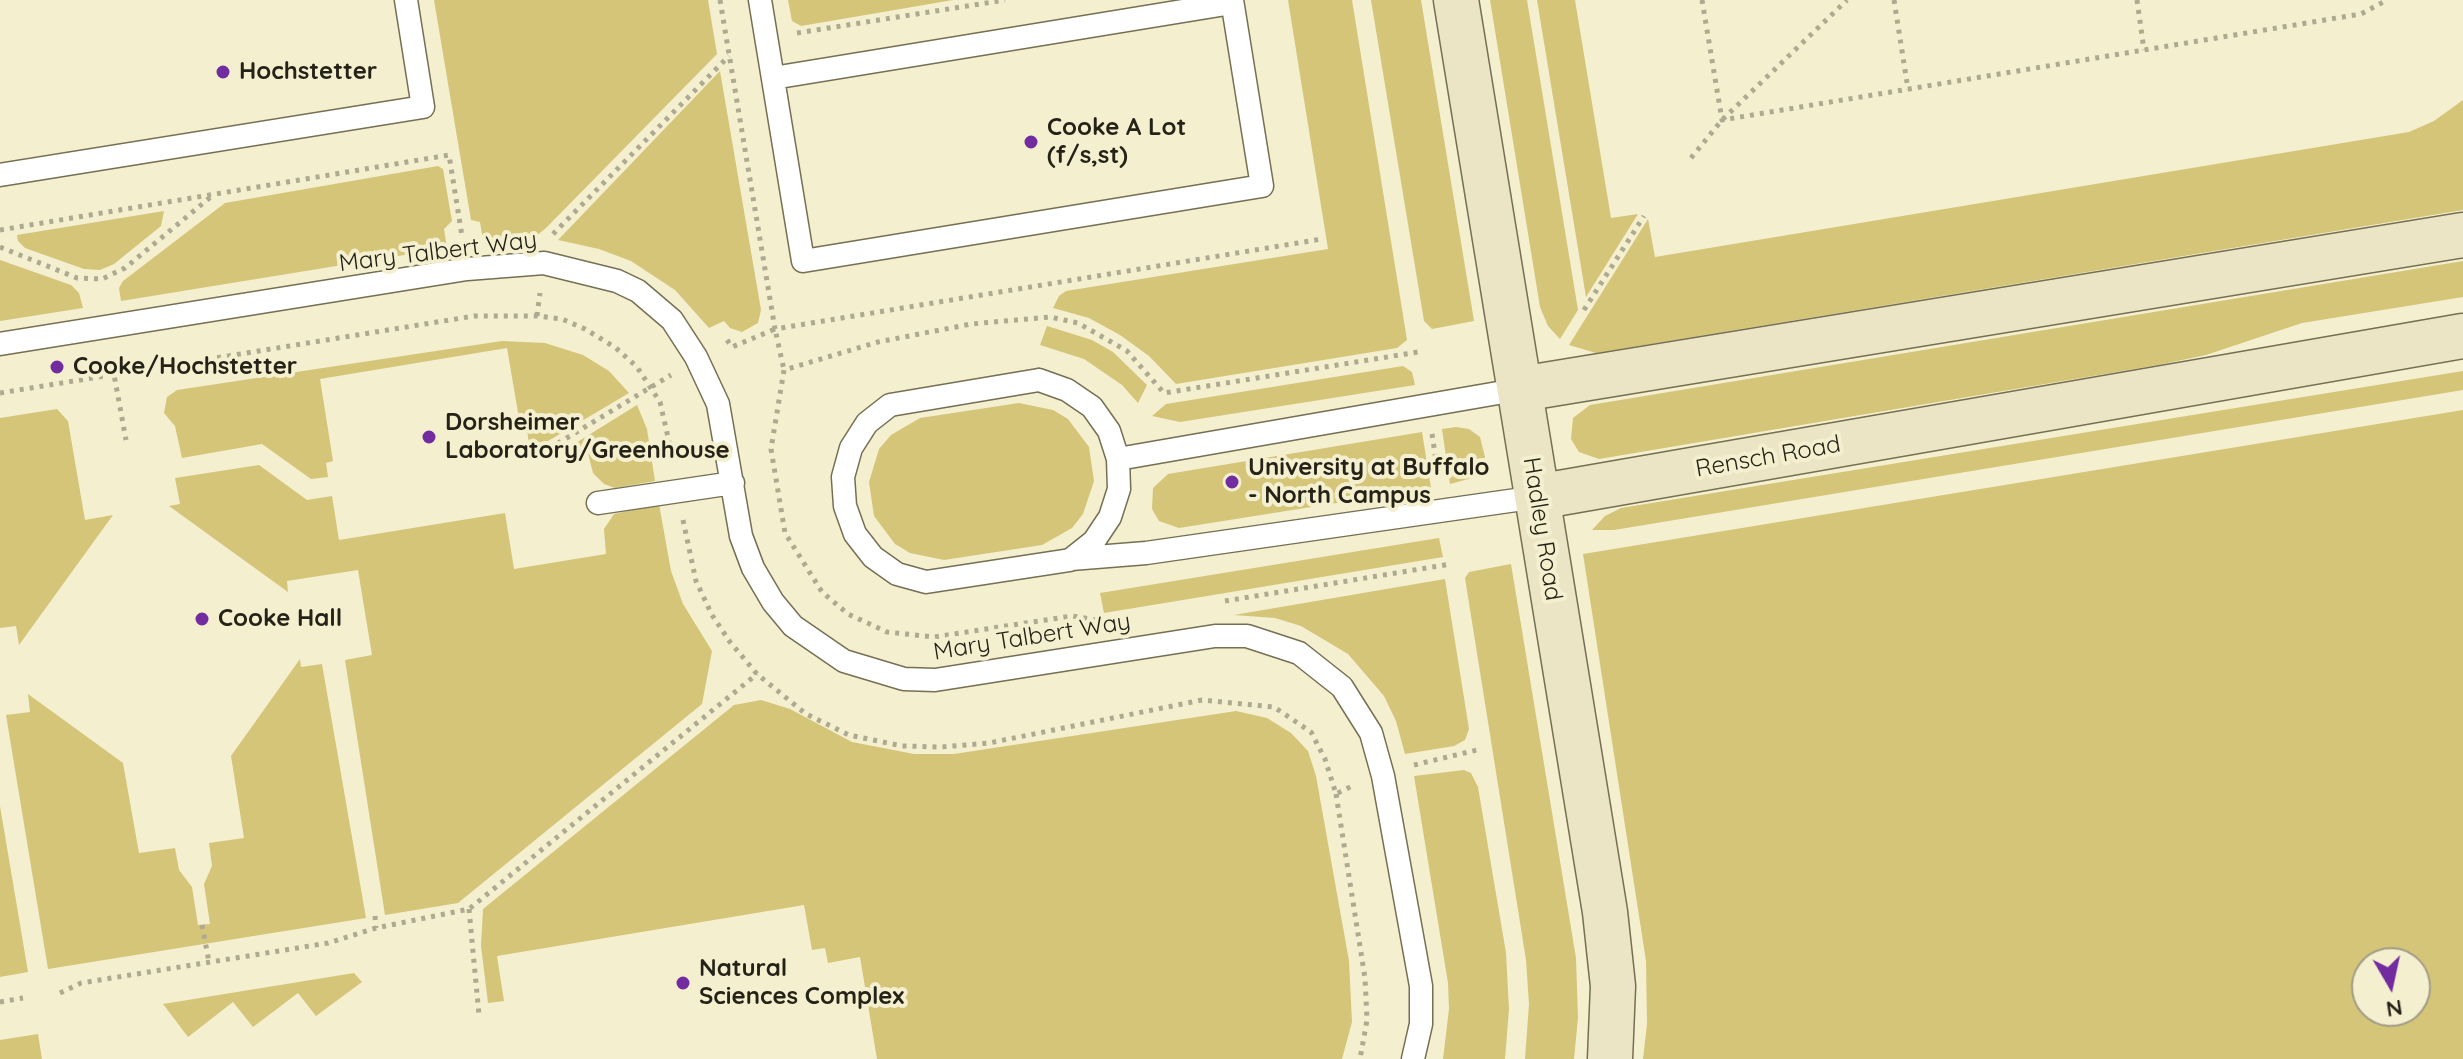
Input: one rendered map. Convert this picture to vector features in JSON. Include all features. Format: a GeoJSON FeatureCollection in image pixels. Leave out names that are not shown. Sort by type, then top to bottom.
{"type":"FeatureCollection","features":[{"type":"Feature","properties":{"kind":"street","name":"Hadley Road"},"geometry":{"type":"LineString","coordinates":[[1456,0],[1607,924],[1613,986],[1610,1059]]}},
{"type":"Feature","properties":{"kind":"street"},"geometry":{"type":"LineString","coordinates":[[1521,389],[2463,235]]}},
{"type":"Feature","properties":{"kind":"street","name":"Rensch Road"},"geometry":{"type":"LineString","coordinates":[[1537,497],[2463,336]]}},
{"type":"Feature","properties":{"kind":"lane"},"geometry":{"type":"LineString","coordinates":[[0,172],[423,107],[406,0]]}},
{"type":"Feature","properties":{"kind":"lane"},"geometry":{"type":"LineString","coordinates":[[760,0],[803,261],[1262,186],[1232,2],[773,78]]}},
{"type":"Feature","properties":{"kind":"lane","name":"Mary Talbert Way"},"geometry":{"type":"LineString","coordinates":[[0,344],[452,271],[544,263],[617,281],[638,291],[672,320],[696,357],[718,404],[746,553],[773,602],[818,645],[844,661],[904,679],[966,677],[1226,636],[1247,636],[1274,643],[1322,669],[1359,709],[1379,757],[1421,986],[1421,1024],[1413,1059]]}},
{"type":"Feature","properties":{"kind":"lane"},"geometry":{"type":"LineString","coordinates":[[1039,380],[1067,390],[1092,407],[1109,431],[1118,459],[1119,489],[1110,517],[1094,541],[1070,560],[926,582],[897,574],[873,557],[855,534],[845,506],[843,477],[851,448],[867,423],[890,405],[1039,380]]}},
{"type":"Feature","properties":{"kind":"lane"},"geometry":{"type":"LineString","coordinates":[[1118,459],[1521,389]]}},
{"type":"Feature","properties":{"kind":"lane"},"geometry":{"type":"LineString","coordinates":[[598,503],[733,483]]}},
{"type":"Feature","properties":{"kind":"lane","name":"Rensch Road"},"geometry":{"type":"LineString","coordinates":[[1070,560],[1146,553],[1537,497]]}},
{"type":"Feature","properties":{"kind":"path"},"geometry":{"type":"LineString","coordinates":[[728,44],[1005,0]]}},
{"type":"Feature","properties":{"kind":"path"},"geometry":{"type":"LineString","coordinates":[[1702,0],[1722,120]]}},
{"type":"Feature","properties":{"kind":"path"},"geometry":{"type":"LineString","coordinates":[[1691,158],[1722,120],[1847,0]]}},
{"type":"Feature","properties":{"kind":"path"},"geometry":{"type":"LineString","coordinates":[[1894,0],[1908,89]]}},
{"type":"Feature","properties":{"kind":"path"},"geometry":{"type":"LineString","coordinates":[[2137,0],[2144,50]]}},
{"type":"Feature","properties":{"kind":"path"},"geometry":{"type":"LineString","coordinates":[[1722,120],[2361,14],[2387,0]]}},
{"type":"Feature","properties":{"kind":"path"},"geometry":{"type":"LineString","coordinates":[[537,316],[548,239],[729,55]]}},
{"type":"Feature","properties":{"kind":"path"},"geometry":{"type":"LineString","coordinates":[[0,230],[449,155]]}},
{"type":"Feature","properties":{"kind":"path"},"geometry":{"type":"LineString","coordinates":[[0,247],[77,278],[110,277],[214,194]]}},
{"type":"Feature","properties":{"kind":"path"},"geometry":{"type":"LineString","coordinates":[[1584,310],[1644,216]]}},
{"type":"Feature","properties":{"kind":"path"},"geometry":{"type":"LineString","coordinates":[[0,393],[474,316],[562,319],[605,341],[637,367],[652,388],[667,419],[696,581],[712,615],[757,674],[806,714],[849,735],[902,746],[989,743],[1202,700],[1274,707],[1311,732],[1325,759],[1336,794],[1365,978],[1367,1020],[1360,1059]]}},
{"type":"Feature","properties":{"kind":"path"},"geometry":{"type":"LineString","coordinates":[[784,370],[878,342],[971,324],[1050,317],[1078,323],[1127,351],[1164,393],[1418,352]]}},
{"type":"Feature","properties":{"kind":"path"},"geometry":{"type":"LineString","coordinates":[[532,459],[652,388],[724,334],[732,347],[775,329],[784,370],[771,449],[785,533],[822,592],[848,614],[887,632],[934,637],[1072,616],[1105,621]]}},
{"type":"Feature","properties":{"kind":"path"},"geometry":{"type":"LineString","coordinates":[[1431,429],[1439,481]]}},
{"type":"Feature","properties":{"kind":"path"},"geometry":{"type":"LineString","coordinates":[[1215,603],[1451,564]]}},
{"type":"Feature","properties":{"kind":"path"},"geometry":{"type":"LineString","coordinates":[[60,993],[81,983],[328,943],[376,928],[469,909],[757,674]]}},
{"type":"Feature","properties":{"kind":"path"},"geometry":{"type":"LineString","coordinates":[[1413,765],[1477,750]]}},
{"type":"Feature","properties":{"kind":"path"},"geometry":{"type":"LineString","coordinates":[[1336,794],[1355,785]]}},
{"type":"Feature","properties":{"kind":"path"},"geometry":{"type":"LineString","coordinates":[[469,909],[479,1015]]}},
{"type":"Feature","properties":{"kind":"path"},"geometry":{"type":"LineString","coordinates":[[375,916],[376,928]]}},
{"type":"Feature","properties":{"kind":"path"},"geometry":{"type":"LineString","coordinates":[[202,925],[209,962]]}},
{"type":"Feature","properties":{"kind":"path"},"geometry":{"type":"LineString","coordinates":[[0,1002],[23,998]]}},
{"type":"Feature","properties":{"kind":"shaded area"},"geometry":{"type":"Polygon","coordinates":[[[434,0],[708,0],[717,54],[535,237],[483,240],[480,222],[471,220],[434,0]]]}},
{"type":"Feature","properties":{"kind":"shaded area"},"geometry":{"type":"Polygon","coordinates":[[[788,0],[953,0],[801,26],[792,21],[788,0]]]}},
{"type":"Feature","properties":{"kind":"shaded area"},"geometry":{"type":"Polygon","coordinates":[[[1288,0],[1352,0],[1407,340],[1397,348],[1176,384],[1149,356],[1120,335],[1089,318],[1053,308],[1059,296],[1066,291],[1328,249],[1288,0]]]}},
{"type":"Feature","properties":{"kind":"shaded area"},"geometry":{"type":"Polygon","coordinates":[[[1371,0],[1421,0],[1474,321],[1432,329],[1424,321],[1371,0]]]}},
{"type":"Feature","properties":{"kind":"shaded area"},"geometry":{"type":"Polygon","coordinates":[[[1490,0],[1527,0],[1578,310],[1560,339],[1548,326],[1540,307],[1490,0]]]}},
{"type":"Feature","properties":{"kind":"shaded area"},"geometry":{"type":"Polygon","coordinates":[[[1537,0],[1575,0],[1611,218],[1638,214],[1586,297],[1537,0]]]}},
{"type":"Feature","properties":{"kind":"shaded area"},"geometry":{"type":"Polygon","coordinates":[[[720,71],[761,310],[758,323],[742,332],[730,328],[724,321],[709,328],[675,290],[631,261],[599,249],[558,240],[720,71]]]}},
{"type":"Feature","properties":{"kind":"shaded area"},"geometry":{"type":"Polygon","coordinates":[[[2463,100],[2463,210],[1596,353],[1569,345],[1648,219],[1655,257],[2409,132],[2434,121],[2463,100]]]}},
{"type":"Feature","properties":{"kind":"shaded area"},"geometry":{"type":"Polygon","coordinates":[[[438,166],[443,169],[452,221],[444,229],[447,248],[121,301],[119,288],[123,281],[225,203],[438,166]]]}},
{"type":"Feature","properties":{"kind":"shaded area"},"geometry":{"type":"Polygon","coordinates":[[[164,211],[161,226],[114,264],[100,270],[84,269],[25,248],[18,241],[17,235],[164,211]]]}},
{"type":"Feature","properties":{"kind":"shaded area"},"geometry":{"type":"Polygon","coordinates":[[[0,260],[71,285],[79,293],[83,308],[0,321],[0,260]]]}},
{"type":"Feature","properties":{"kind":"shaded area"},"geometry":{"type":"Polygon","coordinates":[[[2463,261],[2463,297],[2302,323],[2206,355],[2158,365],[1599,459],[1579,452],[1571,439],[1573,418],[1590,405],[2463,261]]]}},
{"type":"Feature","properties":{"kind":"shaded area"},"geometry":{"type":"Polygon","coordinates":[[[1047,326],[1092,340],[1113,352],[1147,385],[1138,403],[1122,385],[1084,359],[1040,345],[1047,326]]]}},
{"type":"Feature","properties":{"kind":"shaded area"},"geometry":{"type":"Polygon","coordinates":[[[502,341],[545,343],[583,355],[609,371],[629,393],[548,441],[529,444],[527,429],[521,430],[507,348],[320,379],[333,461],[326,463],[328,477],[311,479],[262,444],[182,458],[175,426],[164,413],[167,397],[177,390],[502,341]]]}},
{"type":"Feature","properties":{"kind":"shaded area"},"geometry":{"type":"Polygon","coordinates":[[[1403,366],[1412,372],[1415,385],[1180,422],[1152,416],[1166,404],[1403,366]]]}},
{"type":"Feature","properties":{"kind":"shaded area"},"geometry":{"type":"Polygon","coordinates":[[[2463,371],[2463,390],[1614,530],[1592,530],[1605,516],[1621,508],[2463,371]]]}},
{"type":"Feature","properties":{"kind":"shaded area"},"geometry":{"type":"Polygon","coordinates":[[[1019,403],[1053,410],[1068,419],[1089,447],[1094,481],[1083,514],[1072,528],[1042,545],[944,560],[910,553],[895,544],[874,516],[869,482],[879,449],[891,435],[920,418],[1019,403]]]}},
{"type":"Feature","properties":{"kind":"shaded area"},"geometry":{"type":"Polygon","coordinates":[[[637,405],[647,429],[655,481],[615,488],[604,484],[593,473],[588,453],[550,459],[637,405]]]}},
{"type":"Feature","properties":{"kind":"shaded area"},"geometry":{"type":"Polygon","coordinates":[[[57,409],[68,421],[85,520],[113,515],[19,645],[16,626],[0,628],[0,418],[57,409]]]}},
{"type":"Feature","properties":{"kind":"shaded area"},"geometry":{"type":"Polygon","coordinates":[[[2463,410],[2463,1059],[1643,1059],[1647,1024],[1646,961],[1583,554],[2463,410]]]}},
{"type":"Feature","properties":{"kind":"shaded area"},"geometry":{"type":"Polygon","coordinates":[[[1442,429],[1469,429],[1480,437],[1485,457],[1481,469],[1472,478],[1450,484],[1442,429]]]}},
{"type":"Feature","properties":{"kind":"shaded area"},"geometry":{"type":"Polygon","coordinates":[[[1422,432],[1431,488],[1179,528],[1159,521],[1152,509],[1153,488],[1168,474],[1422,432]]]}},
{"type":"Feature","properties":{"kind":"shaded area"},"geometry":{"type":"Polygon","coordinates":[[[259,465],[307,500],[332,496],[339,540],[505,513],[514,569],[606,554],[604,529],[614,514],[659,504],[671,571],[683,604],[712,651],[702,704],[458,903],[385,915],[345,660],[372,655],[358,570],[287,581],[288,592],[169,506],[180,504],[175,478],[259,465]]]}},
{"type":"Feature","properties":{"kind":"shaded area"},"geometry":{"type":"Polygon","coordinates":[[[1439,538],[1443,557],[1104,613],[1100,593],[1439,538]]]}},
{"type":"Feature","properties":{"kind":"shaded area"},"geometry":{"type":"Polygon","coordinates":[[[1511,564],[1576,958],[1578,1018],[1574,1059],[1525,1059],[1529,1004],[1526,960],[1465,578],[1469,572],[1511,564]]]}},
{"type":"Feature","properties":{"kind":"shaded area"},"geometry":{"type":"Polygon","coordinates":[[[1445,579],[1469,729],[1465,740],[1454,746],[1405,754],[1396,721],[1384,696],[1348,654],[1301,626],[1275,618],[1234,615],[1445,579]]]}},
{"type":"Feature","properties":{"kind":"shaded area"},"geometry":{"type":"Polygon","coordinates":[[[300,659],[301,667],[322,664],[366,918],[48,969],[6,715],[30,712],[28,694],[123,763],[139,853],[175,848],[179,870],[192,887],[198,925],[210,924],[204,884],[212,866],[209,843],[244,838],[231,756],[300,659]]]}},
{"type":"Feature","properties":{"kind":"shaded area"},"geometry":{"type":"Polygon","coordinates":[[[761,700],[790,709],[852,742],[914,754],[954,754],[1236,711],[1267,718],[1291,733],[1308,751],[1316,776],[1349,961],[1352,1022],[1342,1059],[877,1059],[860,957],[828,963],[825,948],[812,950],[804,905],[497,956],[504,1001],[488,1003],[481,946],[483,909],[734,705],[761,700]]]}},
{"type":"Feature","properties":{"kind":"shaded area"},"geometry":{"type":"Polygon","coordinates":[[[1464,770],[1471,773],[1478,787],[1506,953],[1509,1009],[1505,1059],[1443,1059],[1449,1009],[1448,983],[1414,776],[1464,770]]]}},
{"type":"Feature","properties":{"kind":"shaded area"},"geometry":{"type":"Polygon","coordinates":[[[0,806],[28,972],[0,977],[0,806]]]}},
{"type":"Feature","properties":{"kind":"shaded area"},"geometry":{"type":"Polygon","coordinates":[[[354,973],[362,982],[316,1016],[298,993],[253,1027],[233,1002],[188,1037],[163,1004],[354,973]]]}},
{"type":"Feature","properties":{"kind":"shaded area"},"geometry":{"type":"Polygon","coordinates":[[[38,1034],[42,1059],[0,1059],[0,1040],[38,1034]]]}},
{"type":"Feature","properties":{"kind":"place","name":"Hochstetter"},"geometry":{"type":"Point","coordinates":[223,72]}},
{"type":"Feature","properties":{"kind":"place","name":"Cooke A Lot (f/s,st)"},"geometry":{"type":"Point","coordinates":[1031,142]}},
{"type":"Feature","properties":{"kind":"place","name":"Cooke/Hochstetter"},"geometry":{"type":"Point","coordinates":[57,367]}},
{"type":"Feature","properties":{"kind":"place","name":"Dorsheimer Laboratory/Greenhouse"},"geometry":{"type":"Point","coordinates":[429,437]}},
{"type":"Feature","properties":{"kind":"place","name":"University at Buffalo - North Campus"},"geometry":{"type":"Point","coordinates":[1232,482]}},
{"type":"Feature","properties":{"kind":"place","name":"Cooke Hall"},"geometry":{"type":"Point","coordinates":[202,619]}},
{"type":"Feature","properties":{"kind":"place","name":"Natural Sciences Complex"},"geometry":{"type":"Point","coordinates":[683,983]}}]}
